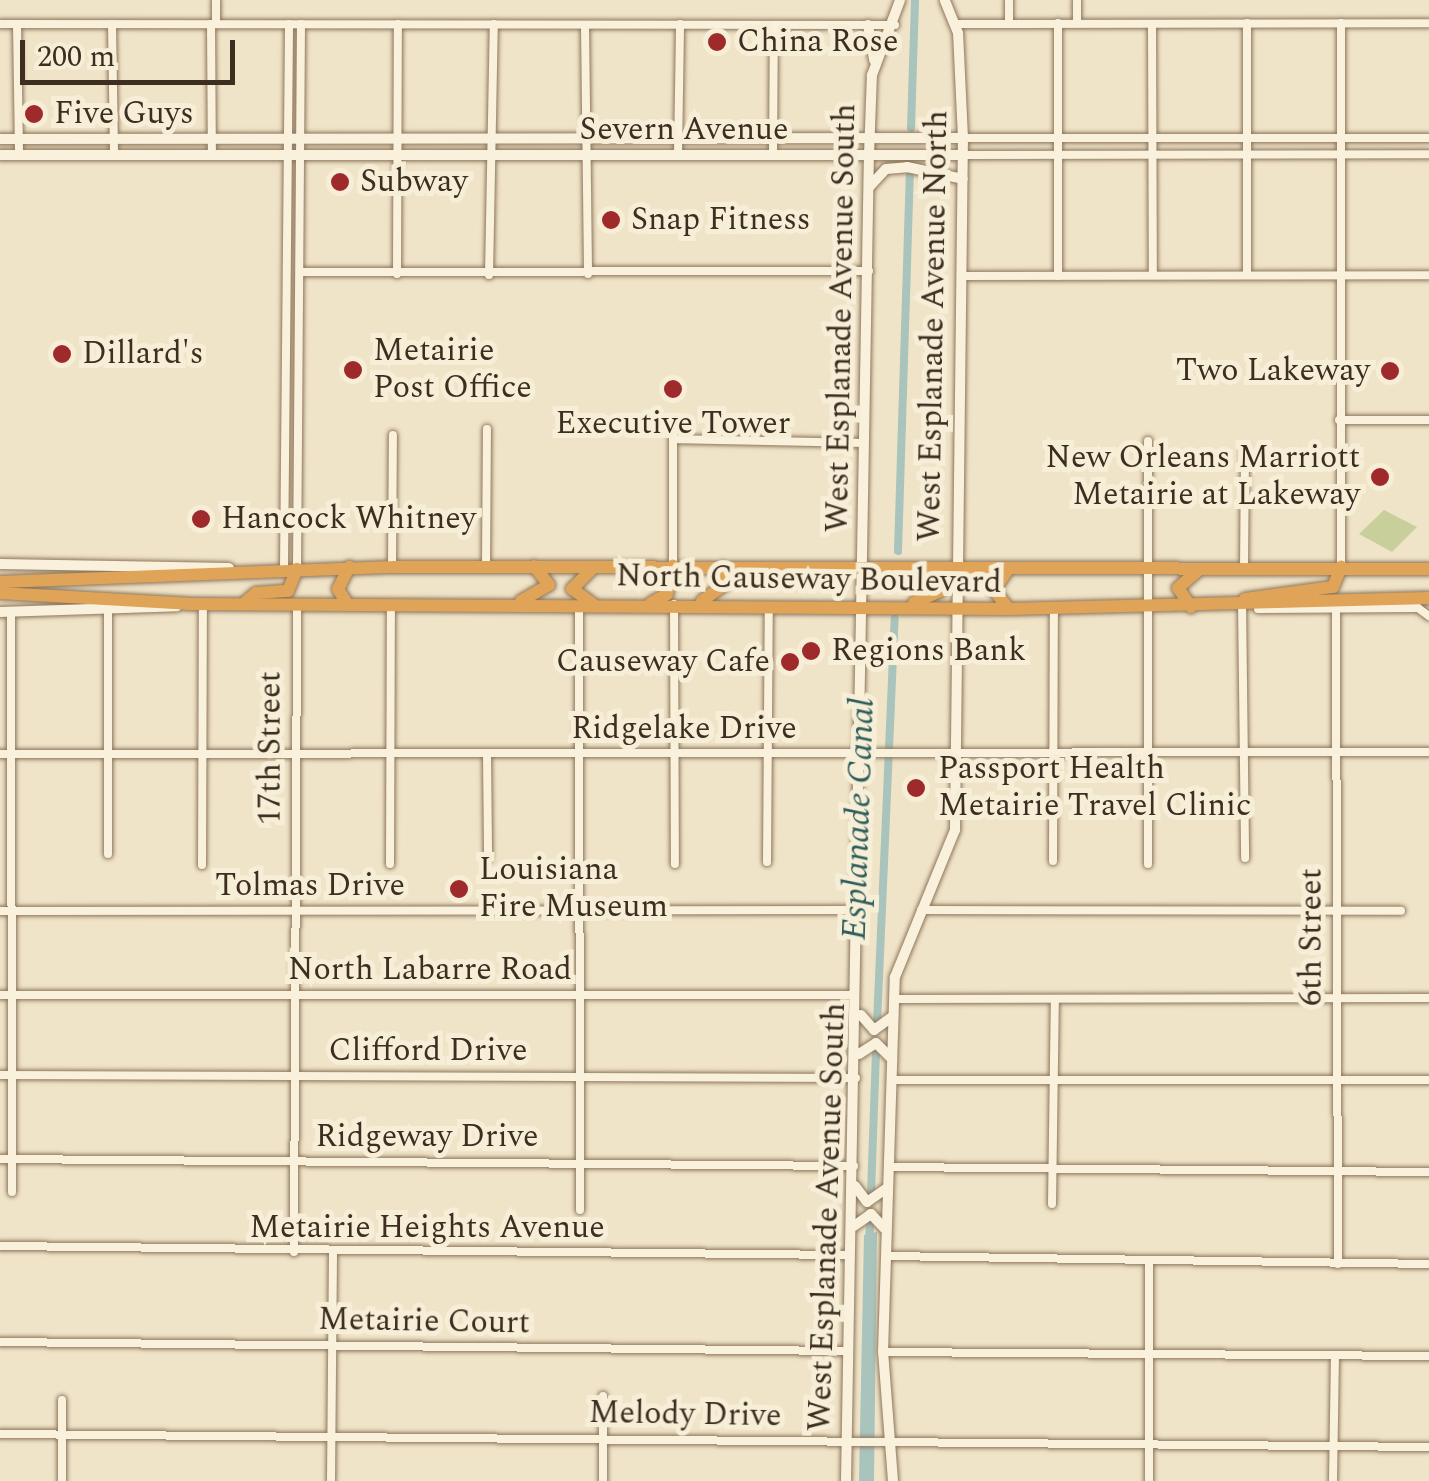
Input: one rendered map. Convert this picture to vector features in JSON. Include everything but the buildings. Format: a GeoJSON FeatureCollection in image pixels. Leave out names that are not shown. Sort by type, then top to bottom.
{"type":"FeatureCollection","features":[{"type":"Feature","properties":{"kind":"highway","name":"North Causeway Boulevard"},"geometry":{"type":"LineString","coordinates":[[0,582],[291,568],[486,566],[1429,569]]}},
{"type":"Feature","properties":{"kind":"highway"},"geometry":{"type":"LineString","coordinates":[[514,604],[549,585],[534,566]]}},
{"type":"Feature","properties":{"kind":"highway"},"geometry":{"type":"LineString","coordinates":[[595,605],[572,589],[596,566]]}},
{"type":"Feature","properties":{"kind":"highway"},"geometry":{"type":"LineString","coordinates":[[649,604],[667,594],[672,566]]}},
{"type":"Feature","properties":{"kind":"highway"},"geometry":{"type":"LineString","coordinates":[[700,603],[723,586],[723,567]]}},
{"type":"Feature","properties":{"kind":"highway"},"geometry":{"type":"LineString","coordinates":[[1242,604],[1262,590],[1333,587],[1341,567]]}},
{"type":"Feature","properties":{"kind":"highway"},"geometry":{"type":"LineString","coordinates":[[243,604],[256,593],[288,591],[291,568]]}},
{"type":"Feature","properties":{"kind":"highway"},"geometry":{"type":"LineString","coordinates":[[348,604],[338,589],[349,568]]}},
{"type":"Feature","properties":{"kind":"highway"},"geometry":{"type":"LineString","coordinates":[[909,605],[940,590],[956,568]]}},
{"type":"Feature","properties":{"kind":"highway"},"geometry":{"type":"LineString","coordinates":[[1008,568],[994,590],[1009,609]]}},
{"type":"Feature","properties":{"kind":"highway"},"geometry":{"type":"LineString","coordinates":[[1197,606],[1180,582],[1202,568]]}},
{"type":"Feature","properties":{"kind":"highway","name":"North Causeway Boulevard"},"geometry":{"type":"LineString","coordinates":[[0,593],[188,604],[700,603],[1009,609],[1429,598]]}},
{"type":"Feature","properties":{"kind":"main road","name":"West Esplanade Avenue South"},"geometry":{"type":"LineString","coordinates":[[846,1481],[860,910],[868,754],[861,443],[869,271],[869,155],[875,65],[895,24],[900,0]]}},
{"type":"Feature","properties":{"kind":"main road","name":"West Esplanade Avenue North"},"geometry":{"type":"LineString","coordinates":[[893,1481],[883,1352],[894,999],[917,910],[950,856],[957,754],[963,155],[956,24],[946,0]]}},
{"type":"Feature","properties":{"kind":"main road"},"geometry":{"type":"LineString","coordinates":[[868,24],[875,65]]}},
{"type":"Feature","properties":{"kind":"main road","name":"Severn Avenue"},"geometry":{"type":"LineString","coordinates":[[0,139],[962,138]]}},
{"type":"Feature","properties":{"kind":"main road","name":"Severn Avenue"},"geometry":{"type":"LineString","coordinates":[[0,155],[963,155]]}},
{"type":"Feature","properties":{"kind":"main road"},"geometry":{"type":"LineString","coordinates":[[869,187],[886,169],[907,167],[963,179]]}},
{"type":"Feature","properties":{"kind":"main road","name":"North Causeway Boulevard"},"geometry":{"type":"LineString","coordinates":[[0,564],[245,570]]}},
{"type":"Feature","properties":{"kind":"main road","name":"North Causeway Boulevard"},"geometry":{"type":"LineString","coordinates":[[6,612],[108,612],[188,604]]}},
{"type":"Feature","properties":{"kind":"main road"},"geometry":{"type":"LineString","coordinates":[[860,1014],[874,1030],[894,1016]]}},
{"type":"Feature","properties":{"kind":"main road"},"geometry":{"type":"LineString","coordinates":[[859,1054],[876,1043],[892,1060]]}},
{"type":"Feature","properties":{"kind":"main road"},"geometry":{"type":"LineString","coordinates":[[854,1185],[874,1202],[888,1184]]}},
{"type":"Feature","properties":{"kind":"main road"},"geometry":{"type":"LineString","coordinates":[[854,1226],[871,1214],[886,1233]]}},
{"type":"Feature","properties":{"kind":"street"},"geometry":{"type":"LineString","coordinates":[[212,155],[216,0]]}},
{"type":"Feature","properties":{"kind":"street"},"geometry":{"type":"LineString","coordinates":[[1009,0],[1009,22]]}},
{"type":"Feature","properties":{"kind":"street"},"geometry":{"type":"LineString","coordinates":[[1077,0],[1077,23]]}},
{"type":"Feature","properties":{"kind":"street"},"geometry":{"type":"LineString","coordinates":[[1247,22],[1247,274]]}},
{"type":"Feature","properties":{"kind":"street"},"geometry":{"type":"LineString","coordinates":[[1058,23],[1058,276]]}},
{"type":"Feature","properties":{"kind":"street"},"geometry":{"type":"LineString","coordinates":[[1341,23],[1341,567]]}},
{"type":"Feature","properties":{"kind":"street"},"geometry":{"type":"LineString","coordinates":[[956,24],[1429,23]]}},
{"type":"Feature","properties":{"kind":"street"},"geometry":{"type":"LineString","coordinates":[[0,24],[895,24]]}},
{"type":"Feature","properties":{"kind":"street"},"geometry":{"type":"LineString","coordinates":[[16,24],[19,155]]}},
{"type":"Feature","properties":{"kind":"street"},"geometry":{"type":"LineString","coordinates":[[112,24],[114,155]]}},
{"type":"Feature","properties":{"kind":"street"},"geometry":{"type":"LineString","coordinates":[[289,24],[296,138],[303,155],[291,568]]}},
{"type":"Feature","properties":{"kind":"street"},"geometry":{"type":"LineString","coordinates":[[291,568],[290,156],[296,138],[301,24]]}},
{"type":"Feature","properties":{"kind":"street"},"geometry":{"type":"LineString","coordinates":[[397,274],[398,24]]}},
{"type":"Feature","properties":{"kind":"street"},"geometry":{"type":"LineString","coordinates":[[490,275],[494,24]]}},
{"type":"Feature","properties":{"kind":"street"},"geometry":{"type":"LineString","coordinates":[[678,155],[680,24]]}},
{"type":"Feature","properties":{"kind":"street"},"geometry":{"type":"LineString","coordinates":[[773,155],[774,24]]}},
{"type":"Feature","properties":{"kind":"street"},"geometry":{"type":"LineString","coordinates":[[586,25],[588,274]]}},
{"type":"Feature","properties":{"kind":"street"},"geometry":{"type":"LineString","coordinates":[[1152,25],[1154,275]]}},
{"type":"Feature","properties":{"kind":"street","name":"Severn Avenue"},"geometry":{"type":"LineString","coordinates":[[962,138],[1429,138]]}},
{"type":"Feature","properties":{"kind":"street","name":"Severn Avenue"},"geometry":{"type":"LineString","coordinates":[[963,155],[1429,154]]}},
{"type":"Feature","properties":{"kind":"street"},"geometry":{"type":"LineString","coordinates":[[302,272],[490,275],[869,271]]}},
{"type":"Feature","properties":{"kind":"street"},"geometry":{"type":"LineString","coordinates":[[962,276],[1429,275]]}},
{"type":"Feature","properties":{"kind":"street"},"geometry":{"type":"LineString","coordinates":[[1339,420],[1429,420]]}},
{"type":"Feature","properties":{"kind":"street"},"geometry":{"type":"LineString","coordinates":[[672,566],[673,424]]}},
{"type":"Feature","properties":{"kind":"street"},"geometry":{"type":"LineString","coordinates":[[486,566],[487,429]]}},
{"type":"Feature","properties":{"kind":"street"},"geometry":{"type":"LineString","coordinates":[[392,567],[393,435]]}},
{"type":"Feature","properties":{"kind":"street"},"geometry":{"type":"LineString","coordinates":[[673,439],[861,443]]}},
{"type":"Feature","properties":{"kind":"street"},"geometry":{"type":"LineString","coordinates":[[1148,441],[1148,864]]}},
{"type":"Feature","properties":{"kind":"street"},"geometry":{"type":"LineString","coordinates":[[1244,569],[1246,450]]}},
{"type":"Feature","properties":{"kind":"street"},"geometry":{"type":"LineString","coordinates":[[674,603],[675,864]]}},
{"type":"Feature","properties":{"kind":"street"},"geometry":{"type":"LineString","coordinates":[[202,865],[203,604]]}},
{"type":"Feature","properties":{"kind":"street"},"geometry":{"type":"LineString","coordinates":[[390,864],[391,604]]}},
{"type":"Feature","properties":{"kind":"street"},"geometry":{"type":"LineString","coordinates":[[768,862],[769,604]]}},
{"type":"Feature","properties":{"kind":"street"},"geometry":{"type":"LineString","coordinates":[[1245,858],[1242,604],[1429,616]]}},
{"type":"Feature","properties":{"kind":"street","name":"17th Street"},"geometry":{"type":"LineString","coordinates":[[294,1252],[297,605]]}},
{"type":"Feature","properties":{"kind":"street"},"geometry":{"type":"LineString","coordinates":[[579,605],[580,1210]]}},
{"type":"Feature","properties":{"kind":"street"},"geometry":{"type":"LineString","coordinates":[[1054,609],[1054,861]]}},
{"type":"Feature","properties":{"kind":"street","name":"6th Street"},"geometry":{"type":"LineString","coordinates":[[1336,609],[1338,1264]]}},
{"type":"Feature","properties":{"kind":"street"},"geometry":{"type":"LineString","coordinates":[[6,612],[12,754],[12,1192]]}},
{"type":"Feature","properties":{"kind":"street"},"geometry":{"type":"LineString","coordinates":[[108,612],[108,854]]}},
{"type":"Feature","properties":{"kind":"street","name":"Ridgelake Drive"},"geometry":{"type":"LineString","coordinates":[[0,754],[1429,752]]}},
{"type":"Feature","properties":{"kind":"street"},"geometry":{"type":"LineString","coordinates":[[487,754],[488,858]]}},
{"type":"Feature","properties":{"kind":"street","name":"Tolmas Drive"},"geometry":{"type":"LineString","coordinates":[[0,911],[860,910]]}},
{"type":"Feature","properties":{"kind":"street"},"geometry":{"type":"LineString","coordinates":[[917,910],[1401,911]]}},
{"type":"Feature","properties":{"kind":"street","name":"North Labarre Road"},"geometry":{"type":"LineString","coordinates":[[0,994],[859,995]]}},
{"type":"Feature","properties":{"kind":"street"},"geometry":{"type":"LineString","coordinates":[[894,999],[1429,998]]}},
{"type":"Feature","properties":{"kind":"street"},"geometry":{"type":"LineString","coordinates":[[1052,1204],[1054,1001]]}},
{"type":"Feature","properties":{"kind":"street","name":"Clifford Drive"},"geometry":{"type":"LineString","coordinates":[[0,1074],[856,1078]]}},
{"type":"Feature","properties":{"kind":"street"},"geometry":{"type":"LineString","coordinates":[[892,1080],[1429,1080]]}},
{"type":"Feature","properties":{"kind":"street","name":"Ridgeway Drive"},"geometry":{"type":"LineString","coordinates":[[0,1159],[854,1166]]}},
{"type":"Feature","properties":{"kind":"street"},"geometry":{"type":"LineString","coordinates":[[889,1167],[1429,1172]]}},
{"type":"Feature","properties":{"kind":"street","name":"Metairie Heights Avenue"},"geometry":{"type":"LineString","coordinates":[[0,1246],[333,1253],[853,1256]]}},
{"type":"Feature","properties":{"kind":"street"},"geometry":{"type":"LineString","coordinates":[[331,1481],[333,1253]]}},
{"type":"Feature","properties":{"kind":"street"},"geometry":{"type":"LineString","coordinates":[[886,1256],[1429,1264]]}},
{"type":"Feature","properties":{"kind":"street"},"geometry":{"type":"LineString","coordinates":[[1148,1262],[1148,1481]]}},
{"type":"Feature","properties":{"kind":"street","name":"Metairie Court"},"geometry":{"type":"LineString","coordinates":[[0,1342],[848,1351]]}},
{"type":"Feature","properties":{"kind":"street"},"geometry":{"type":"LineString","coordinates":[[883,1352],[1429,1356]]}},
{"type":"Feature","properties":{"kind":"street"},"geometry":{"type":"LineString","coordinates":[[1333,1481],[1335,1356]]}},
{"type":"Feature","properties":{"kind":"street"},"geometry":{"type":"LineString","coordinates":[[603,1396],[603,1481]]}},
{"type":"Feature","properties":{"kind":"street"},"geometry":{"type":"LineString","coordinates":[[62,1400],[62,1481]]}},
{"type":"Feature","properties":{"kind":"street","name":"Melody Drive"},"geometry":{"type":"LineString","coordinates":[[0,1434],[1429,1447]]}},
{"type":"Feature","properties":{"kind":"green space"},"geometry":{"type":"Polygon","coordinates":[[[1384,510],[1417,527],[1392,552],[1359,534],[1384,510]]]}},
{"type":"Feature","properties":{"kind":"water"},"geometry":{"type":"Polygon","coordinates":[[[877,1232],[874,1481],[859,1481],[864,1235],[877,1232]]]}},
{"type":"Feature","properties":{"kind":"waterway","name":"Esplanade Canal"},"geometry":{"type":"LineString","coordinates":[[911,128],[915,0]]}},
{"type":"Feature","properties":{"kind":"waterway","name":"Esplanade Canal"},"geometry":{"type":"LineString","coordinates":[[898,551],[910,176]]}},
{"type":"Feature","properties":{"kind":"waterway","name":"Esplanade Canal"},"geometry":{"type":"LineString","coordinates":[[877,1023],[895,618]]}},
{"type":"Feature","properties":{"kind":"waterway","name":"Esplanade Canal"},"geometry":{"type":"LineString","coordinates":[[871,1194],[876,1052]]}},
{"type":"Feature","properties":{"kind":"waterway","name":"Esplanade Canal"},"geometry":{"type":"LineString","coordinates":[[869,1244],[870,1223]]}},
{"type":"Feature","properties":{"kind":"place","name":"China Rose"},"geometry":{"type":"Point","coordinates":[717,42]}},
{"type":"Feature","properties":{"kind":"place","name":"Five Guys"},"geometry":{"type":"Point","coordinates":[34,114]}},
{"type":"Feature","properties":{"kind":"place","name":"Subway"},"geometry":{"type":"Point","coordinates":[340,182]}},
{"type":"Feature","properties":{"kind":"place","name":"Snap Fitness"},"geometry":{"type":"Point","coordinates":[611,220]}},
{"type":"Feature","properties":{"kind":"place","name":"Dillard's"},"geometry":{"type":"Point","coordinates":[62,354]}},
{"type":"Feature","properties":{"kind":"place","name":"Metairie Post Office"},"geometry":{"type":"Point","coordinates":[353,370]}},
{"type":"Feature","properties":{"kind":"place","name":"Two Lakeway"},"geometry":{"type":"Point","coordinates":[1390,371]}},
{"type":"Feature","properties":{"kind":"place","name":"Executive Tower"},"geometry":{"type":"Point","coordinates":[673,389]}},
{"type":"Feature","properties":{"kind":"place","name":"New Orleans Marriott Metairie at Lakeway"},"geometry":{"type":"Point","coordinates":[1380,477]}},
{"type":"Feature","properties":{"kind":"place","name":"Hancock Whitney"},"geometry":{"type":"Point","coordinates":[201,519]}},
{"type":"Feature","properties":{"kind":"place","name":"Regions Bank"},"geometry":{"type":"Point","coordinates":[811,651]}},
{"type":"Feature","properties":{"kind":"place","name":"Causeway Cafe"},"geometry":{"type":"Point","coordinates":[790,662]}},
{"type":"Feature","properties":{"kind":"place","name":"Passport Health Metairie Travel Clinic"},"geometry":{"type":"Point","coordinates":[916,788]}},
{"type":"Feature","properties":{"kind":"place","name":"Louisiana Fire Museum"},"geometry":{"type":"Point","coordinates":[459,889]}}]}
